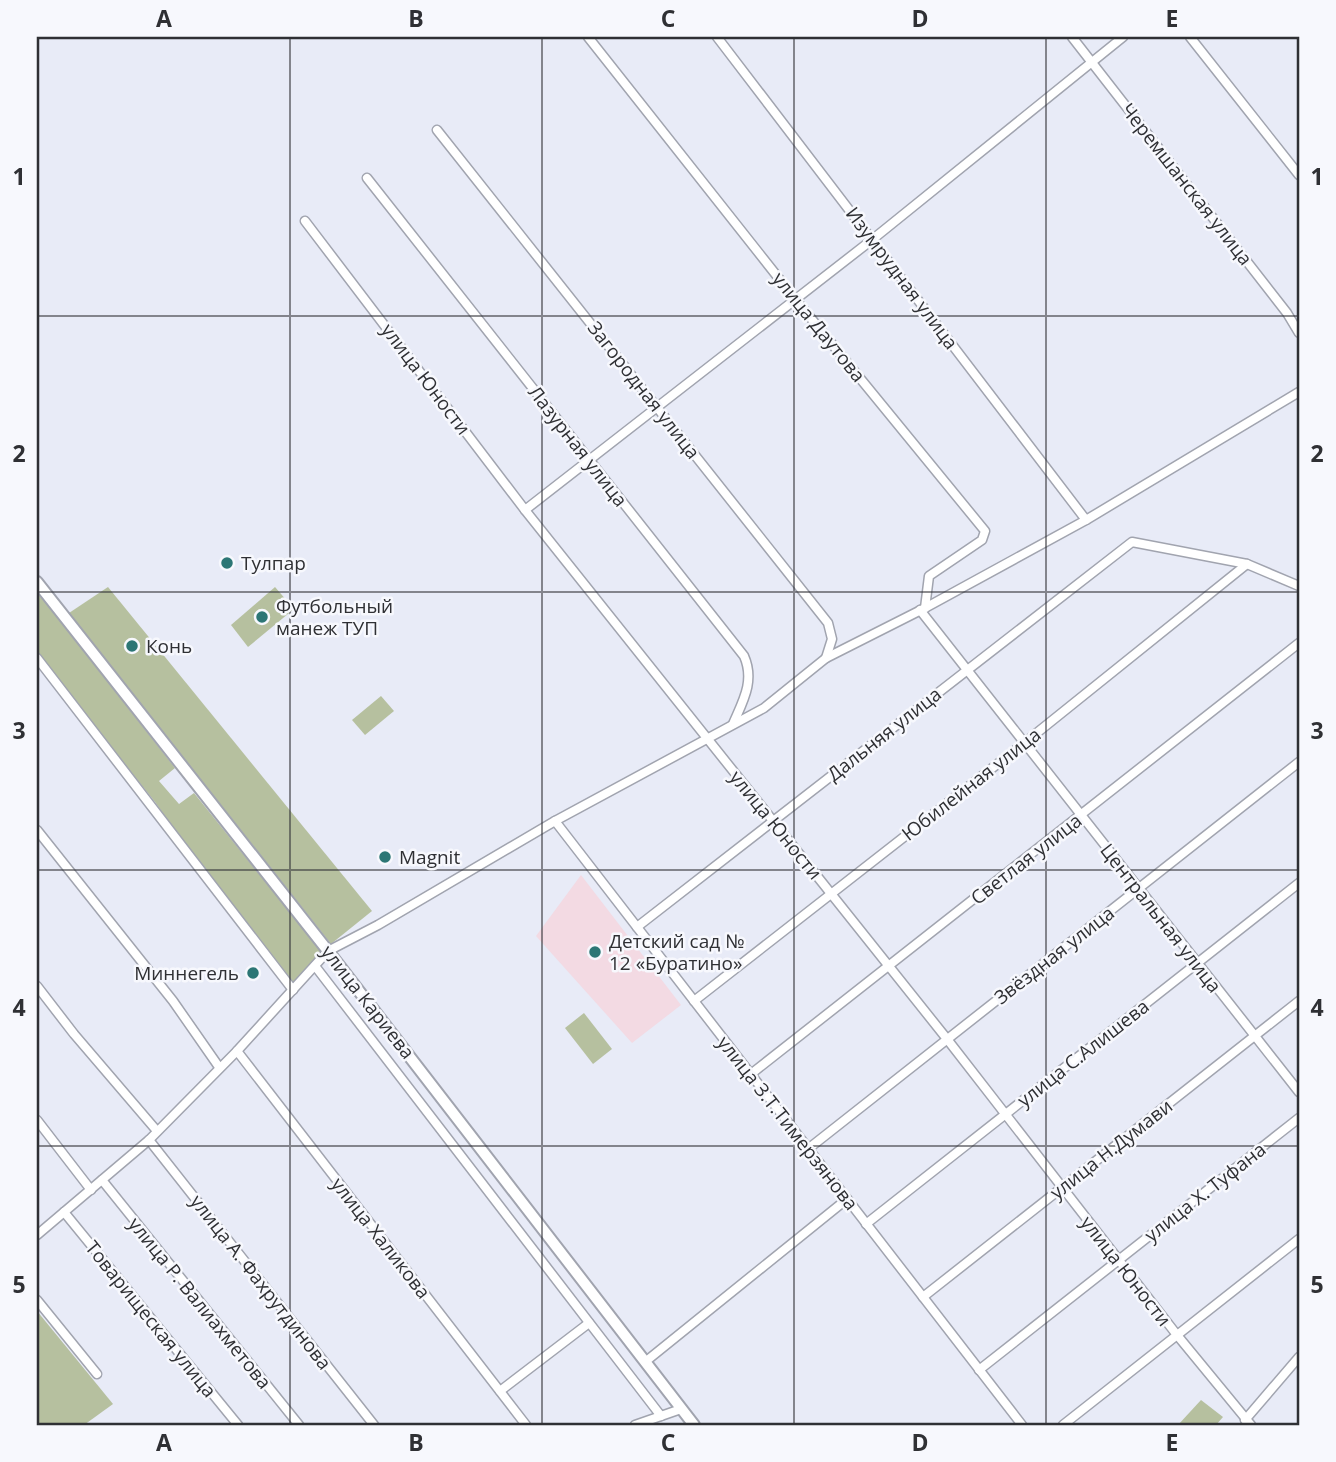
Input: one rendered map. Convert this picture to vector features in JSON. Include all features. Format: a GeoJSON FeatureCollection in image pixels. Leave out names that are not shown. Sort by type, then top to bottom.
{"type":"FeatureCollection","features":[{"type":"Feature","properties":{"kind":"main road","name":"улица Кариева"},"geometry":{"type":"LineString","coordinates":[[37,582],[328,951],[694,1425]]}},
{"type":"Feature","properties":{"kind":"street","name":"улица Даутова"},"geometry":{"type":"LineString","coordinates":[[589,37],[796,300],[985,531],[982,540],[929,576],[922,609]]}},
{"type":"Feature","properties":{"kind":"street","name":"Изумрудная улица"},"geometry":{"type":"LineString","coordinates":[[717,37],[1086,520]]}},
{"type":"Feature","properties":{"kind":"street","name":"Черемшанская улица"},"geometry":{"type":"LineString","coordinates":[[1072,37],[1287,313],[1299,333]]}},
{"type":"Feature","properties":{"kind":"street"},"geometry":{"type":"LineString","coordinates":[[526,510],[873,239],[1123,37]]}},
{"type":"Feature","properties":{"kind":"street"},"geometry":{"type":"LineString","coordinates":[[1190,37],[1299,175]]}},
{"type":"Feature","properties":{"kind":"street","name":"Загородная улица"},"geometry":{"type":"LineString","coordinates":[[437,130],[828,623],[832,639],[826,658]]}},
{"type":"Feature","properties":{"kind":"street","name":"Лазурная улица"},"geometry":{"type":"LineString","coordinates":[[367,178],[744,656],[750,679],[733,724]]}},
{"type":"Feature","properties":{"kind":"street","name":"улица Юности"},"geometry":{"type":"LineString","coordinates":[[305,221],[526,510],[1248,1423]]}},
{"type":"Feature","properties":{"kind":"street"},"geometry":{"type":"LineString","coordinates":[[37,1236],[149,1140],[237,1051],[328,951],[379,925],[555,821],[764,708],[826,658],[1086,520],[1299,392]]}},
{"type":"Feature","properties":{"kind":"street","name":"Дальняя улица"},"geometry":{"type":"LineString","coordinates":[[637,927],[1132,541],[1247,564]]}},
{"type":"Feature","properties":{"kind":"street"},"geometry":{"type":"LineString","coordinates":[[1247,564],[1299,586]]}},
{"type":"Feature","properties":{"kind":"street","name":"Юбилейная улица"},"geometry":{"type":"LineString","coordinates":[[694,1001],[1023,744],[1247,564]]}},
{"type":"Feature","properties":{"kind":"street","name":"Центральная улица"},"geometry":{"type":"LineString","coordinates":[[922,609],[966,671],[1299,1093]]}},
{"type":"Feature","properties":{"kind":"street","name":"Светлая улица"},"geometry":{"type":"LineString","coordinates":[[751,1074],[1299,643]]}},
{"type":"Feature","properties":{"kind":"street"},"geometry":{"type":"LineString","coordinates":[[37,658],[293,990]]}},
{"type":"Feature","properties":{"kind":"street","name":"Звёздная улица"},"geometry":{"type":"LineString","coordinates":[[808,1149],[1299,762]]}},
{"type":"Feature","properties":{"kind":"street","name":"улица З.Т.Тимерзянова"},"geometry":{"type":"LineString","coordinates":[[555,821],[1022,1425]]}},
{"type":"Feature","properties":{"kind":"street"},"geometry":{"type":"LineString","coordinates":[[37,830],[173,1001],[219,1068]]}},
{"type":"Feature","properties":{"kind":"street","name":"улица С.Алишева"},"geometry":{"type":"LineString","coordinates":[[866,1224],[1299,883]]}},
{"type":"Feature","properties":{"kind":"street"},"geometry":{"type":"LineString","coordinates":[[315,966],[661,1416]]}},
{"type":"Feature","properties":{"kind":"street"},"geometry":{"type":"LineString","coordinates":[[37,986],[157,1131]]}},
{"type":"Feature","properties":{"kind":"street","name":"улица Н.Думави"},"geometry":{"type":"LineString","coordinates":[[923,1297],[1299,1001]]}},
{"type":"Feature","properties":{"kind":"street","name":"улица Халикова"},"geometry":{"type":"LineString","coordinates":[[237,1051],[526,1425]]}},
{"type":"Feature","properties":{"kind":"street","name":"улица Х. Туфана"},"geometry":{"type":"LineString","coordinates":[[979,1370],[1299,1118]]}},
{"type":"Feature","properties":{"kind":"street"},"geometry":{"type":"LineString","coordinates":[[37,1120],[91,1189]]}},
{"type":"Feature","properties":{"kind":"street","name":"улица А. Фахрутдинова"},"geometry":{"type":"LineString","coordinates":[[149,1140],[374,1425]]}},
{"type":"Feature","properties":{"kind":"street","name":"улица Р. Валиахметова"},"geometry":{"type":"LineString","coordinates":[[102,1180],[299,1425]]}},
{"type":"Feature","properties":{"kind":"street"},"geometry":{"type":"LineString","coordinates":[[645,1362],[847,1199]]}},
{"type":"Feature","properties":{"kind":"street","name":"Товарищеская улица"},"geometry":{"type":"LineString","coordinates":[[64,1212],[238,1425]]}},
{"type":"Feature","properties":{"kind":"street"},"geometry":{"type":"LineString","coordinates":[[1063,1425],[1299,1239]]}},
{"type":"Feature","properties":{"kind":"street"},"geometry":{"type":"LineString","coordinates":[[37,1300],[97,1374]]}},
{"type":"Feature","properties":{"kind":"street"},"geometry":{"type":"LineString","coordinates":[[500,1391],[589,1323]]}},
{"type":"Feature","properties":{"kind":"street"},"geometry":{"type":"LineString","coordinates":[[1248,1423],[1299,1357]]}},
{"type":"Feature","properties":{"kind":"street"},"geometry":{"type":"LineString","coordinates":[[635,1425],[681,1409]]}},
{"type":"Feature","properties":{"kind":"shaded area","name":"Детский сад № 12 «Буратино»"},"geometry":{"type":"Polygon","coordinates":[[[581,875],[681,1005],[632,1043],[536,936],[581,875]]]}},
{"type":"Feature","properties":{"kind":"green space"},"geometry":{"type":"Polygon","coordinates":[[[108,587],[372,911],[331,944],[69,613],[108,587]]]}},
{"type":"Feature","properties":{"kind":"green space","name":"Футбольный манеж ТУП"},"geometry":{"type":"Polygon","coordinates":[[[275,587],[294,609],[248,647],[231,625],[275,587]]]}},
{"type":"Feature","properties":{"kind":"green space"},"geometry":{"type":"Polygon","coordinates":[[[37,591],[175,768],[159,781],[179,804],[194,793],[321,951],[294,983],[37,654],[37,591]]]}},
{"type":"Feature","properties":{"kind":"green space"},"geometry":{"type":"Polygon","coordinates":[[[381,696],[394,711],[365,735],[352,720],[381,696]]]}},
{"type":"Feature","properties":{"kind":"green space"},"geometry":{"type":"Polygon","coordinates":[[[584,1013],[612,1049],[593,1064],[565,1028],[584,1013]]]}},
{"type":"Feature","properties":{"kind":"green space"},"geometry":{"type":"Polygon","coordinates":[[[37,1311],[113,1404],[84,1425],[37,1425],[37,1311]]]}},
{"type":"Feature","properties":{"kind":"green space"},"geometry":{"type":"Polygon","coordinates":[[[1201,1400],[1223,1417],[1216,1425],[1178,1425],[1201,1400]]]}},
{"type":"Feature","properties":{"kind":"place","name":"Тулпар"},"geometry":{"type":"Point","coordinates":[227,563]}},
{"type":"Feature","properties":{"kind":"place","name":"Футбольный манеж ТУП"},"geometry":{"type":"Point","coordinates":[262,617]}},
{"type":"Feature","properties":{"kind":"place","name":"Конь"},"geometry":{"type":"Point","coordinates":[132,646]}},
{"type":"Feature","properties":{"kind":"place","name":"Magnit"},"geometry":{"type":"Point","coordinates":[385,857]}},
{"type":"Feature","properties":{"kind":"place","name":"Детский сад № 12 «Буратино»"},"geometry":{"type":"Point","coordinates":[595,952]}},
{"type":"Feature","properties":{"kind":"place","name":"Миннегель"},"geometry":{"type":"Point","coordinates":[253,973]}}]}
